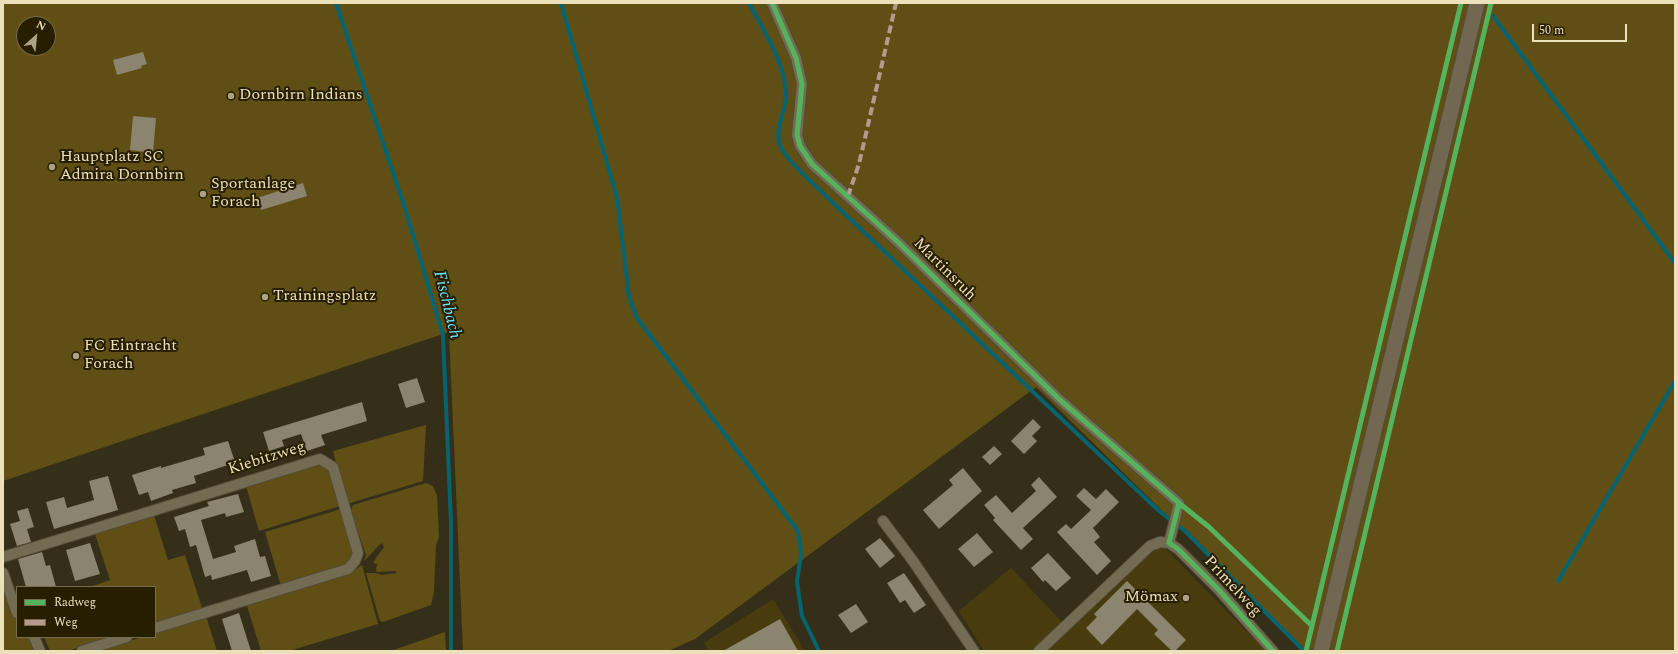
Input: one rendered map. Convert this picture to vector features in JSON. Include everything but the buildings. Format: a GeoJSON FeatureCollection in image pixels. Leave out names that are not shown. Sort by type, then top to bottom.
{"type":"FeatureCollection","features":[{"type":"Feature","properties":{"kind":"main road"},"geometry":{"type":"LineString","coordinates":[[1321,651],[1477,3]]}},
{"type":"Feature","properties":{"kind":"street","name":"Martinsruh"},"geometry":{"type":"LineString","coordinates":[[772,3],[796,58],[802,84],[797,135],[800,146],[812,164],[899,243],[1059,399],[1179,503],[1169,542]]}},
{"type":"Feature","properties":{"kind":"street","name":"Kiebitzweg"},"geometry":{"type":"LineString","coordinates":[[3,556],[320,459],[333,467],[358,553],[348,569],[156,628]]}},
{"type":"Feature","properties":{"kind":"street"},"geometry":{"type":"LineString","coordinates":[[883,521],[913,561],[974,651]]}},
{"type":"Feature","properties":{"kind":"street"},"geometry":{"type":"LineString","coordinates":[[1040,651],[1150,546],[1160,542],[1169,542]]}},
{"type":"Feature","properties":{"kind":"street","name":"Primelweg"},"geometry":{"type":"LineString","coordinates":[[1169,542],[1218,589],[1274,651]]}},
{"type":"Feature","properties":{"kind":"street"},"geometry":{"type":"LineString","coordinates":[[3,573],[16,610]]}},
{"type":"Feature","properties":{"kind":"street"},"geometry":{"type":"LineString","coordinates":[[34,638],[40,651]]}},
{"type":"Feature","properties":{"kind":"street"},"geometry":{"type":"LineString","coordinates":[[82,651],[124,638]]}},
{"type":"Feature","properties":{"kind":"shaded area"},"geometry":{"type":"Polygon","coordinates":[[[3,3],[1675,3],[1675,651],[1302,651],[1295,641],[1036,387],[695,639],[668,651],[463,651],[449,332],[3,481],[3,3]]]}},
{"type":"Feature","properties":{"kind":"shaded area"},"geometry":{"type":"Polygon","coordinates":[[[426,425],[423,481],[347,504],[333,451],[426,425]]]}},
{"type":"Feature","properties":{"kind":"shaded area"},"geometry":{"type":"Polygon","coordinates":[[[313,464],[325,467],[329,471],[340,506],[259,531],[246,486],[313,464]]]}},
{"type":"Feature","properties":{"kind":"shaded area"},"geometry":{"type":"Polygon","coordinates":[[[426,483],[433,486],[437,496],[439,537],[436,545],[434,592],[431,605],[383,622],[380,621],[366,573],[382,575],[396,573],[396,571],[377,572],[376,570],[377,564],[373,563],[384,547],[382,543],[364,561],[366,555],[351,511],[353,505],[426,483]]]}},
{"type":"Feature","properties":{"kind":"shaded area"},"geometry":{"type":"Polygon","coordinates":[[[341,509],[353,551],[349,562],[342,567],[281,586],[265,532],[341,509]]]}},
{"type":"Feature","properties":{"kind":"shaded area"},"geometry":{"type":"Polygon","coordinates":[[[154,515],[168,560],[185,555],[202,608],[156,623],[156,586],[93,586],[110,580],[95,534],[154,515]]]}},
{"type":"Feature","properties":{"kind":"shaded area"},"geometry":{"type":"Polygon","coordinates":[[[1162,545],[1266,651],[984,651],[959,611],[1011,568],[1060,620],[1072,627],[1132,569],[1162,545]]]}},
{"type":"Feature","properties":{"kind":"shaded area"},"geometry":{"type":"Polygon","coordinates":[[[362,565],[378,624],[289,651],[261,651],[247,606],[350,573],[362,565]]]}},
{"type":"Feature","properties":{"kind":"shaded area"},"geometry":{"type":"Polygon","coordinates":[[[3,576],[16,612],[16,638],[32,638],[36,651],[3,651],[3,576]]]}},
{"type":"Feature","properties":{"kind":"shaded area"},"geometry":{"type":"Polygon","coordinates":[[[773,599],[805,651],[709,651],[704,643],[773,599]]]}},
{"type":"Feature","properties":{"kind":"shaded area"},"geometry":{"type":"Polygon","coordinates":[[[206,616],[217,651],[100,651],[139,638],[156,638],[156,633],[206,616]]]}},
{"type":"Feature","properties":{"kind":"shaded area"},"geometry":{"type":"Polygon","coordinates":[[[445,632],[446,651],[391,651],[445,632]]]}},
{"type":"Feature","properties":{"kind":"shaded area"},"geometry":{"type":"Polygon","coordinates":[[[44,638],[109,638],[68,651],[50,651],[44,638]]]}},
{"type":"Feature","properties":{"kind":"waterway","name":"Fischbach"},"geometry":{"type":"LineString","coordinates":[[336,3],[403,202],[443,335],[451,523],[451,651]]}},
{"type":"Feature","properties":{"kind":"waterway"},"geometry":{"type":"LineString","coordinates":[[561,3],[617,198],[629,297],[637,318],[798,531],[801,554],[797,582],[802,616],[819,651]]}},
{"type":"Feature","properties":{"kind":"waterway"},"geometry":{"type":"LineString","coordinates":[[749,3],[778,59],[785,83],[786,101],[779,125],[778,137],[782,150],[787,157],[830,200],[1159,511],[1185,531],[1304,651]]}},
{"type":"Feature","properties":{"kind":"waterway"},"geometry":{"type":"LineString","coordinates":[[1493,16],[1675,263]]}},
{"type":"Feature","properties":{"kind":"waterway"},"geometry":{"type":"LineString","coordinates":[[1558,581],[1675,381]]}},
{"type":"Feature","properties":{"kind":"marked path"},"geometry":{"type":"LineString","coordinates":[[848,196],[859,164],[896,3]]}},
{"type":"Feature","properties":{"kind":"cycle path"},"geometry":{"type":"LineString","coordinates":[[772,3],[796,58],[802,84],[797,135],[800,146],[812,164],[899,243],[1059,399],[1179,503],[1169,543],[1178,549],[1218,589],[1273,651]]}},
{"type":"Feature","properties":{"kind":"cycle path"},"geometry":{"type":"LineString","coordinates":[[1306,651],[1461,3]]}},
{"type":"Feature","properties":{"kind":"cycle path"},"geometry":{"type":"LineString","coordinates":[[1337,651],[1491,3]]}},
{"type":"Feature","properties":{"kind":"cycle path"},"geometry":{"type":"LineString","coordinates":[[1179,503],[1209,527],[1311,625]]}},
{"type":"Feature","properties":{"kind":"place","name":"Dornbirn Indians"},"geometry":{"type":"Point","coordinates":[231,96]}},
{"type":"Feature","properties":{"kind":"place","name":"Hauptplatz SC Admira Dornbirn"},"geometry":{"type":"Point","coordinates":[52,167]}},
{"type":"Feature","properties":{"kind":"place","name":"Sportanlage Forach"},"geometry":{"type":"Point","coordinates":[203,194]}},
{"type":"Feature","properties":{"kind":"place","name":"Trainingsplatz"},"geometry":{"type":"Point","coordinates":[265,297]}},
{"type":"Feature","properties":{"kind":"place","name":"FC Eintracht Forach"},"geometry":{"type":"Point","coordinates":[76,356]}},
{"type":"Feature","properties":{"kind":"place","name":"Mömax"},"geometry":{"type":"Point","coordinates":[1186,598]}}]}
